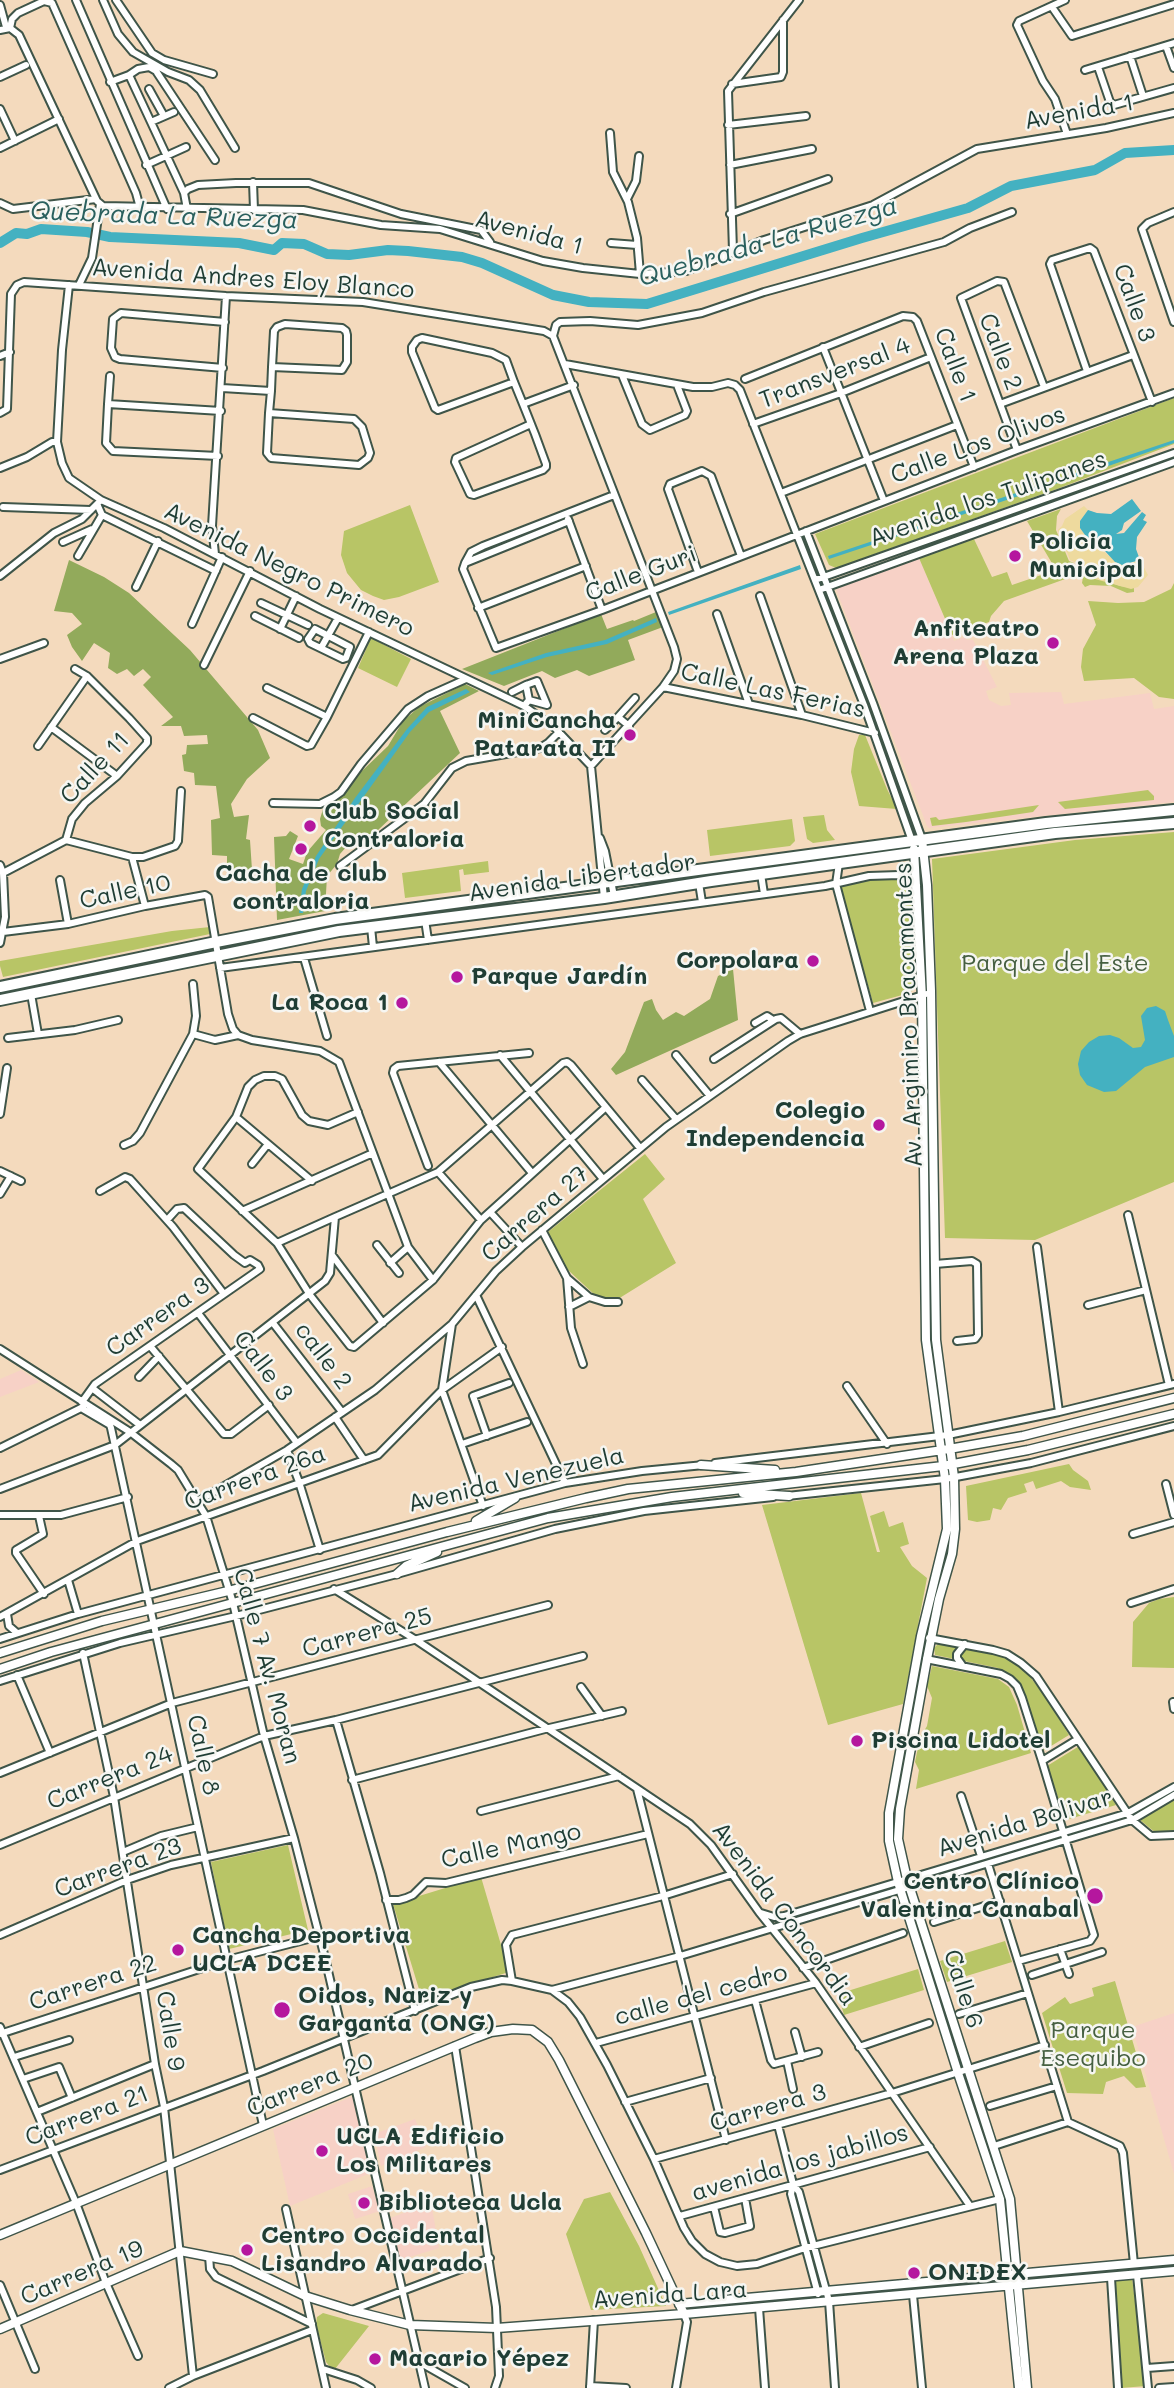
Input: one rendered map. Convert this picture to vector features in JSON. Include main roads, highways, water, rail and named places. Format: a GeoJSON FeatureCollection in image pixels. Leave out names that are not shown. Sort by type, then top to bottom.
{"type":"FeatureCollection","features":[{"type":"Feature","properties":{"kind":"main road","name":"Avenida Libertador"},"geometry":{"type":"LineString","coordinates":[[0,1000],[339,931],[609,897],[839,863],[1046,823],[1174,810]]}},
{"type":"Feature","properties":{"kind":"main road","name":"Avenida Libertador"},"geometry":{"type":"LineString","coordinates":[[0,987],[335,919],[918,846],[1174,822]]}},
{"type":"Feature","properties":{"kind":"water"},"geometry":{"type":"Polygon","coordinates":[[[1174,440],[1174,443],[1097,470],[829,559],[828,556],[1174,440]]]}},
{"type":"Feature","properties":{"kind":"water"},"geometry":{"type":"Polygon","coordinates":[[[1132,499],[1141,511],[1124,523],[1122,530],[1116,534],[1124,533],[1142,512],[1146,515],[1143,520],[1147,522],[1137,537],[1136,549],[1140,560],[1122,565],[1085,535],[1080,528],[1080,521],[1088,510],[1111,514],[1132,499]]]}},
{"type":"Feature","properties":{"kind":"water"},"geometry":{"type":"Polygon","coordinates":[[[800,565],[801,569],[669,615],[668,612],[800,565]]]}},
{"type":"Feature","properties":{"kind":"water"},"geometry":{"type":"Polygon","coordinates":[[[656,618],[657,622],[607,644],[547,657],[492,675],[488,673],[546,653],[605,640],[656,618]]]}},
{"type":"Feature","properties":{"kind":"water"},"geometry":{"type":"Polygon","coordinates":[[[466,689],[470,692],[429,712],[410,732],[319,859],[306,891],[303,913],[299,913],[302,889],[316,856],[355,798],[427,707],[466,689]]]}},
{"type":"Feature","properties":{"kind":"water"},"geometry":{"type":"Polygon","coordinates":[[[1156,1006],[1165,1011],[1174,1036],[1174,1057],[1145,1067],[1116,1091],[1104,1092],[1087,1085],[1080,1075],[1078,1064],[1081,1051],[1099,1036],[1110,1035],[1133,1048],[1141,1047],[1145,1040],[1141,1016],[1147,1008],[1156,1006]]]}},
{"type":"Feature","properties":{"kind":"waterway","name":"Quebrada La Ruezga"},"geometry":{"type":"LineString","coordinates":[[0,243],[16,233],[27,234],[41,229],[87,232],[110,237],[239,243],[274,250],[282,243],[304,244],[327,254],[408,251],[462,257],[482,263],[553,295],[589,302],[647,304],[968,208],[1011,186],[1095,170],[1125,153],[1174,150]]}},
{"type":"Feature","properties":{"kind":"place","name":"Policia Municipal"},"geometry":{"type":"Point","coordinates":[1015,556]}},
{"type":"Feature","properties":{"kind":"place","name":"Anfiteatro Arena Plaza"},"geometry":{"type":"Point","coordinates":[1053,643]}},
{"type":"Feature","properties":{"kind":"place","name":"MiniCancha Patarata II"},"geometry":{"type":"Point","coordinates":[630,735]}},
{"type":"Feature","properties":{"kind":"place","name":"Club Social Contraloria"},"geometry":{"type":"Point","coordinates":[310,826]}},
{"type":"Feature","properties":{"kind":"place","name":"Cacha de club contraloria"},"geometry":{"type":"Point","coordinates":[301,849]}},
{"type":"Feature","properties":{"kind":"place","name":"Corpolara"},"geometry":{"type":"Point","coordinates":[813,961]}},
{"type":"Feature","properties":{"kind":"place","name":"Parque Jardín"},"geometry":{"type":"Point","coordinates":[457,977]}},
{"type":"Feature","properties":{"kind":"place","name":"La Roca 1"},"geometry":{"type":"Point","coordinates":[402,1003]}},
{"type":"Feature","properties":{"kind":"place","name":"Colegio Independencia"},"geometry":{"type":"Point","coordinates":[879,1125]}},
{"type":"Feature","properties":{"kind":"place","name":"Piscina Lidotel"},"geometry":{"type":"Point","coordinates":[857,1741]}},
{"type":"Feature","properties":{"kind":"place","name":"Centro Clínico Valentina Canabal"},"geometry":{"type":"Point","coordinates":[1095,1896]}},
{"type":"Feature","properties":{"kind":"place","name":"Cancha Deportiva UCLA DCEE"},"geometry":{"type":"Point","coordinates":[178,1950]}},
{"type":"Feature","properties":{"kind":"place","name":"Oidos, Nariz y Garganta (ONG)"},"geometry":{"type":"Point","coordinates":[282,2010]}},
{"type":"Feature","properties":{"kind":"place","name":"UCLA Edificio Los Militares"},"geometry":{"type":"Point","coordinates":[322,2151]}},
{"type":"Feature","properties":{"kind":"place","name":"Biblioteca Ucla"},"geometry":{"type":"Point","coordinates":[364,2203]}},
{"type":"Feature","properties":{"kind":"place","name":"Centro Occidental Lisandro Alvarado"},"geometry":{"type":"Point","coordinates":[247,2250]}},
{"type":"Feature","properties":{"kind":"place","name":"ONIDEX"},"geometry":{"type":"Point","coordinates":[914,2273]}},
{"type":"Feature","properties":{"kind":"place","name":"Macario Yépez"},"geometry":{"type":"Point","coordinates":[375,2359]}},
{"type":"Feature","properties":{"kind":"park label","name":"Parque del Este"},"geometry":{"type":"Point","coordinates":[1055,964]}},
{"type":"Feature","properties":{"kind":"park label","name":"Parque Esequibo"},"geometry":{"type":"Point","coordinates":[1093,2045]}}]}
